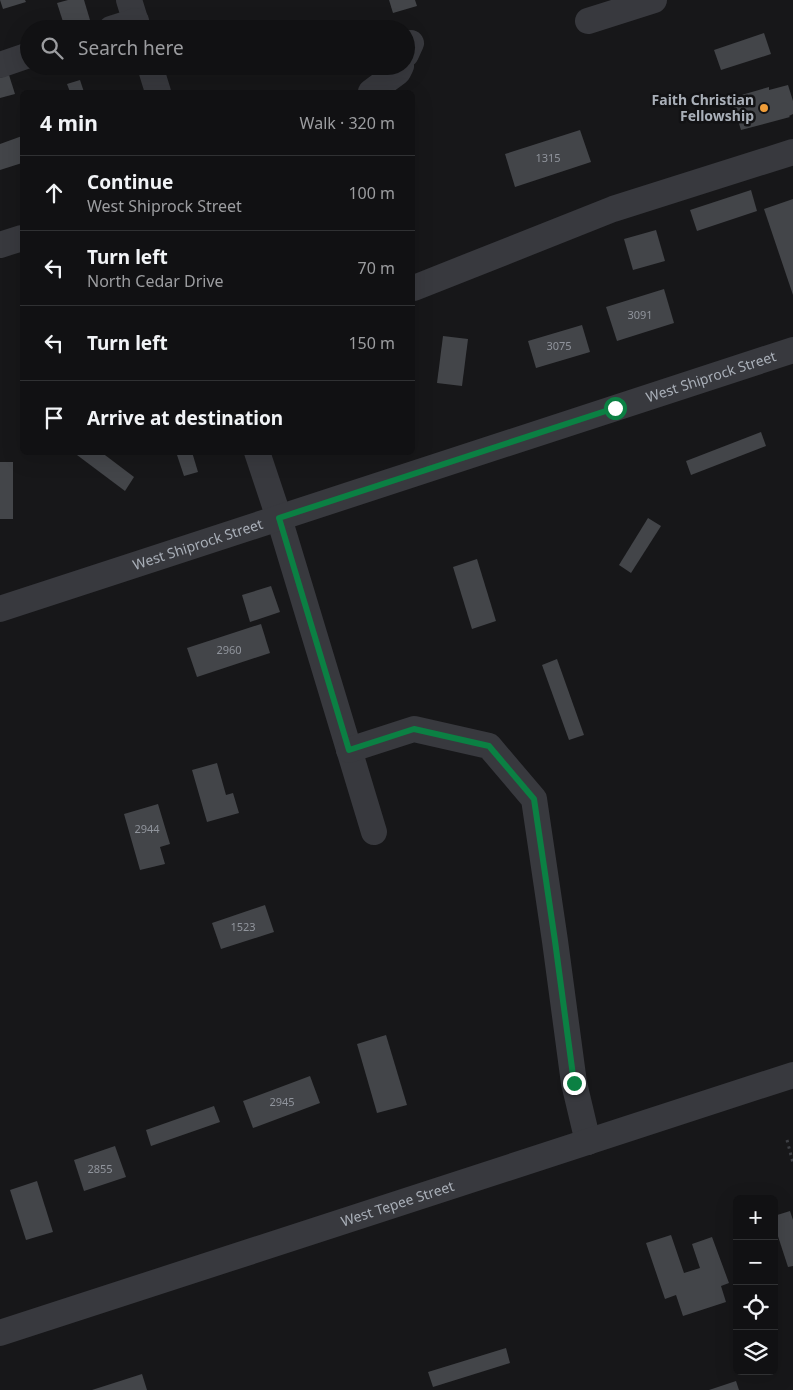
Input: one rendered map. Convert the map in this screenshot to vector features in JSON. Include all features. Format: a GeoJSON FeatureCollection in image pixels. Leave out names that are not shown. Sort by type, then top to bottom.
{"type":"FeatureCollection","features":[{"type":"Feature","properties":{"kind":"street"},"geometry":{"type":"LineString","coordinates":[[588,21],[654,0]]}},
{"type":"Feature","properties":{"kind":"street"},"geometry":{"type":"LineString","coordinates":[[0,65],[20,58]]}},
{"type":"Feature","properties":{"kind":"street"},"geometry":{"type":"LineString","coordinates":[[153,75],[157,90]]}},
{"type":"Feature","properties":{"kind":"street"},"geometry":{"type":"LineString","coordinates":[[374,90],[394,75]]}},
{"type":"Feature","properties":{"kind":"street"},"geometry":{"type":"LineString","coordinates":[[415,288],[613,209],[793,152]]}},
{"type":"Feature","properties":{"kind":"street"},"geometry":{"type":"LineString","coordinates":[[0,245],[20,239]]}},
{"type":"Feature","properties":{"kind":"street","name":"West Shiprock Street"},"geometry":{"type":"LineString","coordinates":[[0,609],[793,350]]}},
{"type":"Feature","properties":{"kind":"street"},"geometry":{"type":"LineString","coordinates":[[258,455],[279,518],[374,832]]}},
{"type":"Feature","properties":{"kind":"street"},"geometry":{"type":"LineString","coordinates":[[349,750],[414,729],[489,746],[534,799],[574,1083],[588,1142]]}},
{"type":"Feature","properties":{"kind":"street","name":"West Tepee Street"},"geometry":{"type":"LineString","coordinates":[[0,1333],[793,1075]]}},
{"type":"Feature","properties":{"kind":"path"},"geometry":{"type":"LineString","coordinates":[[787,1140],[793,1163]]}},
{"type":"Feature","properties":{"kind":"building"},"geometry":{"type":"Polygon","coordinates":[[[0,0],[25,0],[26,2],[3,9],[0,0]]]}},
{"type":"Feature","properties":{"kind":"building"},"geometry":{"type":"Polygon","coordinates":[[[68,0],[84,0],[90,20],[62,20],[57,3],[68,0]]]}},
{"type":"Feature","properties":{"kind":"building"},"geometry":{"type":"Polygon","coordinates":[[[389,0],[415,0],[417,6],[393,13],[389,0]]]}},
{"type":"Feature","properties":{"kind":"building"},"geometry":{"type":"Polygon","coordinates":[[[764,33],[771,54],[721,70],[714,50],[764,33]]]}},
{"type":"Feature","properties":{"kind":"building"},"geometry":{"type":"Polygon","coordinates":[[[9,75],[15,94],[0,98],[0,78],[9,75]]]}},
{"type":"Feature","properties":{"kind":"building"},"geometry":{"type":"Polygon","coordinates":[[[80,80],[83,90],[69,90],[67,84],[80,80]]]}},
{"type":"Feature","properties":{"kind":"building","name":"Faith Christian Fellowship"},"geometry":{"type":"Polygon","coordinates":[[[788,85],[793,101],[793,114],[790,117],[741,130],[731,98],[769,87],[769,90],[788,85]]]}},
{"type":"Feature","properties":{"kind":"building"},"geometry":{"type":"Polygon","coordinates":[[[580,130],[591,162],[515,187],[505,154],[580,130]]]}},
{"type":"Feature","properties":{"kind":"building"},"geometry":{"type":"Polygon","coordinates":[[[20,137],[20,164],[0,170],[0,144],[20,137]]]}},
{"type":"Feature","properties":{"kind":"building"},"geometry":{"type":"Polygon","coordinates":[[[751,190],[757,211],[697,231],[690,210],[751,190]]]}},
{"type":"Feature","properties":{"kind":"building"},"geometry":{"type":"Polygon","coordinates":[[[793,199],[793,295],[764,209],[793,199]]]}},
{"type":"Feature","properties":{"kind":"building"},"geometry":{"type":"Polygon","coordinates":[[[656,230],[665,261],[633,270],[624,239],[656,230]]]}},
{"type":"Feature","properties":{"kind":"building"},"geometry":{"type":"Polygon","coordinates":[[[664,289],[674,323],[617,341],[606,307],[664,289]]]}},
{"type":"Feature","properties":{"kind":"building"},"geometry":{"type":"Polygon","coordinates":[[[582,325],[590,352],[536,368],[528,341],[582,325]]]}},
{"type":"Feature","properties":{"kind":"building"},"geometry":{"type":"Polygon","coordinates":[[[443,336],[468,339],[462,386],[437,383],[443,336]]]}},
{"type":"Feature","properties":{"kind":"building"},"geometry":{"type":"Polygon","coordinates":[[[761,432],[766,446],[691,475],[686,461],[761,432]]]}},
{"type":"Feature","properties":{"kind":"building"},"geometry":{"type":"Polygon","coordinates":[[[77,455],[105,455],[134,477],[125,491],[77,455]]]}},
{"type":"Feature","properties":{"kind":"building"},"geometry":{"type":"Polygon","coordinates":[[[177,455],[193,455],[198,472],[184,476],[177,455]]]}},
{"type":"Feature","properties":{"kind":"building"},"geometry":{"type":"Polygon","coordinates":[[[0,462],[13,462],[13,519],[0,519],[0,462]]]}},
{"type":"Feature","properties":{"kind":"building"},"geometry":{"type":"Polygon","coordinates":[[[648,518],[661,526],[631,573],[619,565],[648,518]]]}},
{"type":"Feature","properties":{"kind":"building"},"geometry":{"type":"Polygon","coordinates":[[[477,559],[496,621],[472,629],[453,567],[477,559]]]}},
{"type":"Feature","properties":{"kind":"building"},"geometry":{"type":"Polygon","coordinates":[[[271,586],[280,612],[250,622],[242,595],[271,586]]]}},
{"type":"Feature","properties":{"kind":"building"},"geometry":{"type":"Polygon","coordinates":[[[261,624],[270,653],[197,677],[187,648],[261,624]]]}},
{"type":"Feature","properties":{"kind":"building"},"geometry":{"type":"Polygon","coordinates":[[[557,659],[584,735],[569,740],[542,665],[557,659]]]}},
{"type":"Feature","properties":{"kind":"building"},"geometry":{"type":"Polygon","coordinates":[[[217,763],[226,795],[233,793],[239,813],[207,822],[192,770],[217,763]]]}},
{"type":"Feature","properties":{"kind":"building"},"geometry":{"type":"Polygon","coordinates":[[[158,804],[170,844],[160,847],[165,864],[140,870],[124,814],[158,804]]]}},
{"type":"Feature","properties":{"kind":"building"},"geometry":{"type":"Polygon","coordinates":[[[265,905],[274,932],[221,949],[212,923],[265,905]]]}},
{"type":"Feature","properties":{"kind":"building"},"geometry":{"type":"Polygon","coordinates":[[[386,1035],[407,1105],[377,1113],[357,1044],[386,1035]]]}},
{"type":"Feature","properties":{"kind":"building"},"geometry":{"type":"Polygon","coordinates":[[[310,1076],[320,1103],[253,1128],[243,1101],[310,1076]]]}},
{"type":"Feature","properties":{"kind":"building"},"geometry":{"type":"Polygon","coordinates":[[[214,1106],[220,1122],[151,1146],[146,1130],[214,1106]]]}},
{"type":"Feature","properties":{"kind":"building"},"geometry":{"type":"Polygon","coordinates":[[[115,1146],[126,1177],[84,1191],[74,1160],[115,1146]]]}},
{"type":"Feature","properties":{"kind":"building"},"geometry":{"type":"Polygon","coordinates":[[[37,1181],[53,1232],[26,1240],[10,1190],[37,1181]]]}},
{"type":"Feature","properties":{"kind":"building"},"geometry":{"type":"Polygon","coordinates":[[[790,1211],[793,1220],[793,1266],[788,1267],[778,1236],[778,1215],[790,1211]]]}},
{"type":"Feature","properties":{"kind":"building"},"geometry":{"type":"Polygon","coordinates":[[[671,1235],[684,1273],[700,1268],[692,1244],[712,1237],[729,1283],[721,1286],[726,1302],[683,1316],[676,1295],[665,1299],[646,1243],[671,1235]]]}},
{"type":"Feature","properties":{"kind":"building"},"geometry":{"type":"Polygon","coordinates":[[[506,1348],[510,1363],[433,1387],[428,1372],[506,1348]]]}},
{"type":"Feature","properties":{"kind":"building"},"geometry":{"type":"Polygon","coordinates":[[[142,1374],[147,1390],[92,1390],[142,1374]]]}},
{"type":"Feature","properties":{"kind":"building"},"geometry":{"type":"Polygon","coordinates":[[[736,1381],[739,1390],[709,1390],[736,1381]]]}},
{"type":"Feature","properties":{"kind":"place","name":"Faith Christian Fellowship"},"geometry":{"type":"Point","coordinates":[764,108]}},
{"type":"Feature","properties":{"kind":"route"},"geometry":{"type":"LineString","coordinates":[[574,1083],[534,799],[489,746],[414,729],[349,750],[279,518],[615,408]]}}]}
